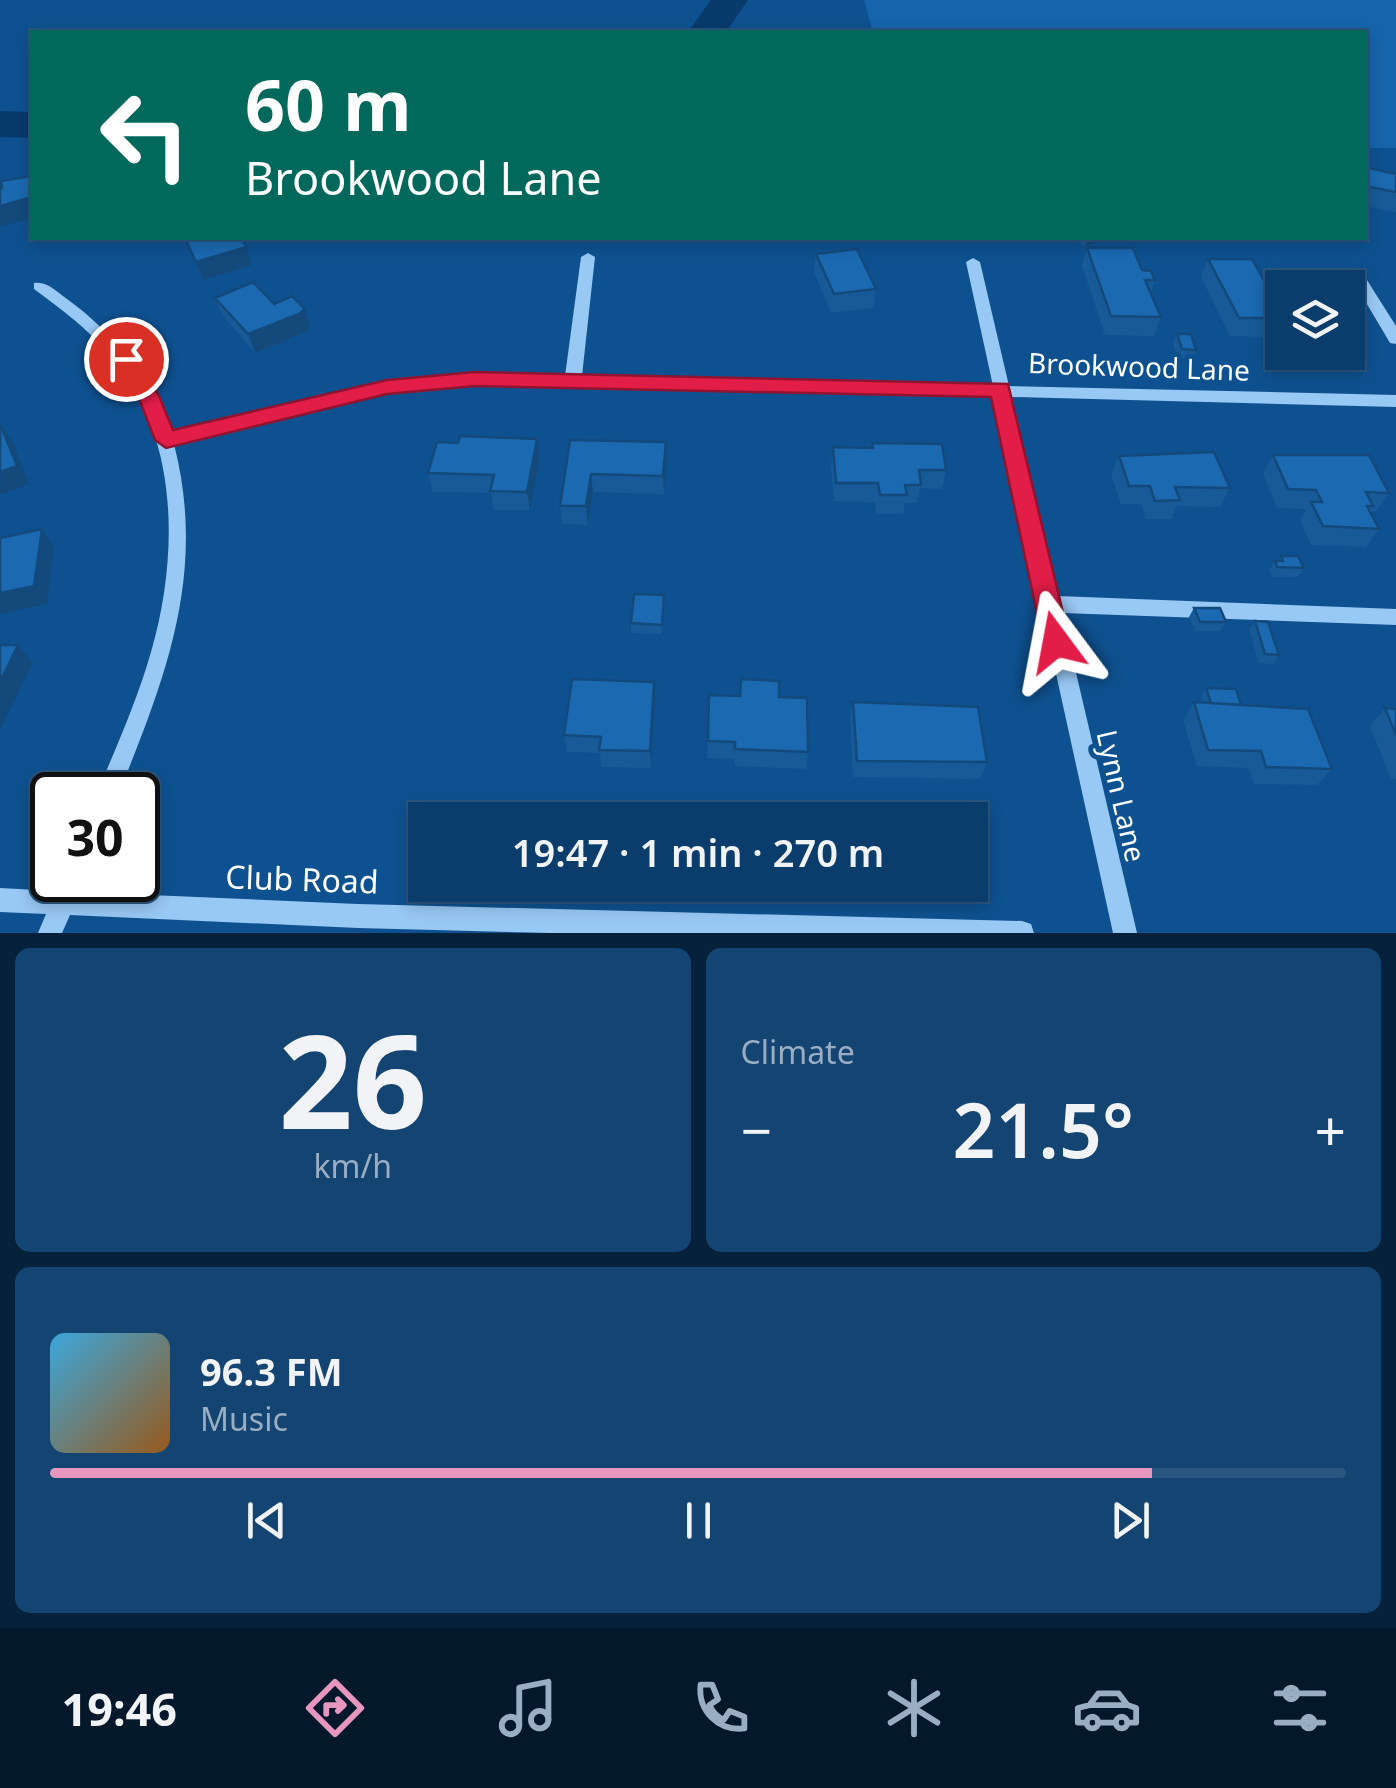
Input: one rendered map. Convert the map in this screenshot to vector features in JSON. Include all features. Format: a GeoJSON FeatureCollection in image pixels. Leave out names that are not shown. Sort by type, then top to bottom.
{"type":"FeatureCollection","features":[{"type":"Feature","properties":{"kind":"street"},"geometry":{"type":"LineString","coordinates":[[573,380],[588,257]]}},
{"type":"Feature","properties":{"kind":"street","name":"Lynn Lane"},"geometry":{"type":"LineString","coordinates":[[972,262],[1125,933]]}},
{"type":"Feature","properties":{"kind":"street"},"geometry":{"type":"LineString","coordinates":[[39,286],[97,327],[126,359],[149,396],[166,440],[178,508],[178,565],[170,614],[151,687],[116,772]]}},
{"type":"Feature","properties":{"kind":"street"},"geometry":{"type":"LineString","coordinates":[[1365,288],[1396,339]]}},
{"type":"Feature","properties":{"kind":"street","name":"Brookwood Lane"},"geometry":{"type":"LineString","coordinates":[[166,440],[387,387],[475,379],[1396,401]]}},
{"type":"Feature","properties":{"kind":"street"},"geometry":{"type":"LineString","coordinates":[[1048,604],[1396,617]]}},
{"type":"Feature","properties":{"kind":"street","name":"Club Road"},"geometry":{"type":"LineString","coordinates":[[0,900],[30,896]]}},
{"type":"Feature","properties":{"kind":"street","name":"Club Road"},"geometry":{"type":"LineString","coordinates":[[160,899],[358,916],[1022,933]]}},
{"type":"Feature","properties":{"kind":"street"},"geometry":{"type":"LineString","coordinates":[[50,933],[63,902]]}},
{"type":"Feature","properties":{"kind":"shaded area"},"geometry":{"type":"Polygon","coordinates":[[[864,0],[1396,0],[1396,148],[1368,148],[1368,30],[872,30],[864,0]]]}},
{"type":"Feature","properties":{"kind":"building"},"geometry":{"type":"Polygon","coordinates":[[[1368,168],[1396,174],[1396,192],[1368,187],[1368,168]]]}},
{"type":"Feature","properties":{"kind":"building"},"geometry":{"type":"Polygon","coordinates":[[[30,176],[30,198],[0,206],[1,181],[30,176]]]}},
{"type":"Feature","properties":{"kind":"building"},"geometry":{"type":"Polygon","coordinates":[[[186,240],[242,240],[246,247],[196,262],[186,240]]]}},
{"type":"Feature","properties":{"kind":"building"},"geometry":{"type":"Polygon","coordinates":[[[1087,248],[1133,248],[1142,270],[1151,271],[1155,280],[1145,280],[1161,317],[1111,316],[1087,248]]]}},
{"type":"Feature","properties":{"kind":"building"},"geometry":{"type":"Polygon","coordinates":[[[857,249],[876,289],[834,294],[816,254],[857,249]]]}},
{"type":"Feature","properties":{"kind":"building"},"geometry":{"type":"Polygon","coordinates":[[[1208,259],[1252,259],[1265,283],[1265,318],[1239,318],[1208,259]]]}},
{"type":"Feature","properties":{"kind":"building"},"geometry":{"type":"Polygon","coordinates":[[[253,282],[274,304],[292,296],[305,309],[248,334],[215,298],[253,282]]]}},
{"type":"Feature","properties":{"kind":"building"},"geometry":{"type":"Polygon","coordinates":[[[1177,334],[1191,334],[1196,350],[1182,349],[1177,334]]]}},
{"type":"Feature","properties":{"kind":"building"},"geometry":{"type":"Polygon","coordinates":[[[0,426],[17,466],[0,472],[0,426]]]}},
{"type":"Feature","properties":{"kind":"building"},"geometry":{"type":"Polygon","coordinates":[[[460,436],[537,439],[527,492],[490,491],[494,475],[428,473],[437,442],[458,443],[460,436]]]}},
{"type":"Feature","properties":{"kind":"building"},"geometry":{"type":"Polygon","coordinates":[[[570,440],[666,442],[663,476],[591,474],[586,506],[560,506],[570,440]]]}},
{"type":"Feature","properties":{"kind":"building"},"geometry":{"type":"Polygon","coordinates":[[[872,443],[942,444],[946,470],[919,470],[921,485],[905,485],[907,495],[880,495],[878,483],[836,483],[833,447],[873,448],[872,443]]]}},
{"type":"Feature","properties":{"kind":"building"},"geometry":{"type":"Polygon","coordinates":[[[1214,452],[1230,488],[1175,487],[1180,500],[1155,501],[1150,486],[1129,486],[1119,456],[1214,452]]]}},
{"type":"Feature","properties":{"kind":"building"},"geometry":{"type":"Polygon","coordinates":[[[1273,455],[1369,455],[1389,493],[1366,492],[1373,506],[1367,506],[1379,529],[1323,526],[1311,502],[1322,502],[1316,490],[1288,489],[1273,455]]]}},
{"type":"Feature","properties":{"kind":"building"},"geometry":{"type":"Polygon","coordinates":[[[42,529],[34,586],[0,593],[0,538],[42,529]]]}},
{"type":"Feature","properties":{"kind":"building"},"geometry":{"type":"Polygon","coordinates":[[[1281,556],[1298,556],[1304,568],[1277,567],[1275,561],[1283,561],[1281,556]]]}},
{"type":"Feature","properties":{"kind":"building"},"geometry":{"type":"Polygon","coordinates":[[[634,594],[664,595],[662,625],[631,623],[634,594]]]}},
{"type":"Feature","properties":{"kind":"building"},"geometry":{"type":"Polygon","coordinates":[[[1194,608],[1220,608],[1226,622],[1200,622],[1194,608]]]}},
{"type":"Feature","properties":{"kind":"building"},"geometry":{"type":"Polygon","coordinates":[[[1255,621],[1268,622],[1279,655],[1265,654],[1255,621]]]}},
{"type":"Feature","properties":{"kind":"building"},"geometry":{"type":"Polygon","coordinates":[[[0,645],[18,645],[0,682],[0,645]]]}},
{"type":"Feature","properties":{"kind":"building"},"geometry":{"type":"Polygon","coordinates":[[[572,679],[654,682],[650,751],[599,750],[601,737],[564,735],[572,679]]]}},
{"type":"Feature","properties":{"kind":"building"},"geometry":{"type":"Polygon","coordinates":[[[741,679],[779,681],[779,697],[807,698],[808,752],[735,749],[735,742],[708,741],[709,695],[740,696],[741,679]]]}},
{"type":"Feature","properties":{"kind":"building"},"geometry":{"type":"Polygon","coordinates":[[[1206,688],[1236,689],[1241,705],[1211,703],[1206,688]]]}},
{"type":"Feature","properties":{"kind":"building"},"geometry":{"type":"Polygon","coordinates":[[[853,702],[978,707],[987,762],[857,761],[853,702]]]}},
{"type":"Feature","properties":{"kind":"building"},"geometry":{"type":"Polygon","coordinates":[[[1194,702],[1308,709],[1332,769],[1266,767],[1261,751],[1208,750],[1194,702]]]}},
{"type":"Feature","properties":{"kind":"building"},"geometry":{"type":"Polygon","coordinates":[[[1385,708],[1396,709],[1396,735],[1385,708]]]}},
{"type":"Feature","properties":{"kind":"waterway"},"geometry":{"type":"LineString","coordinates":[[708,30],[730,0]]}},
{"type":"Feature","properties":{"kind":"waterway"},"geometry":{"type":"LineString","coordinates":[[0,124],[30,125]]}},
{"type":"Feature","properties":{"kind":"route"},"geometry":{"type":"LineString","coordinates":[[126,359],[149,396],[166,440],[278,410],[387,387],[475,379],[1000,390],[1056,642]]}}]}
